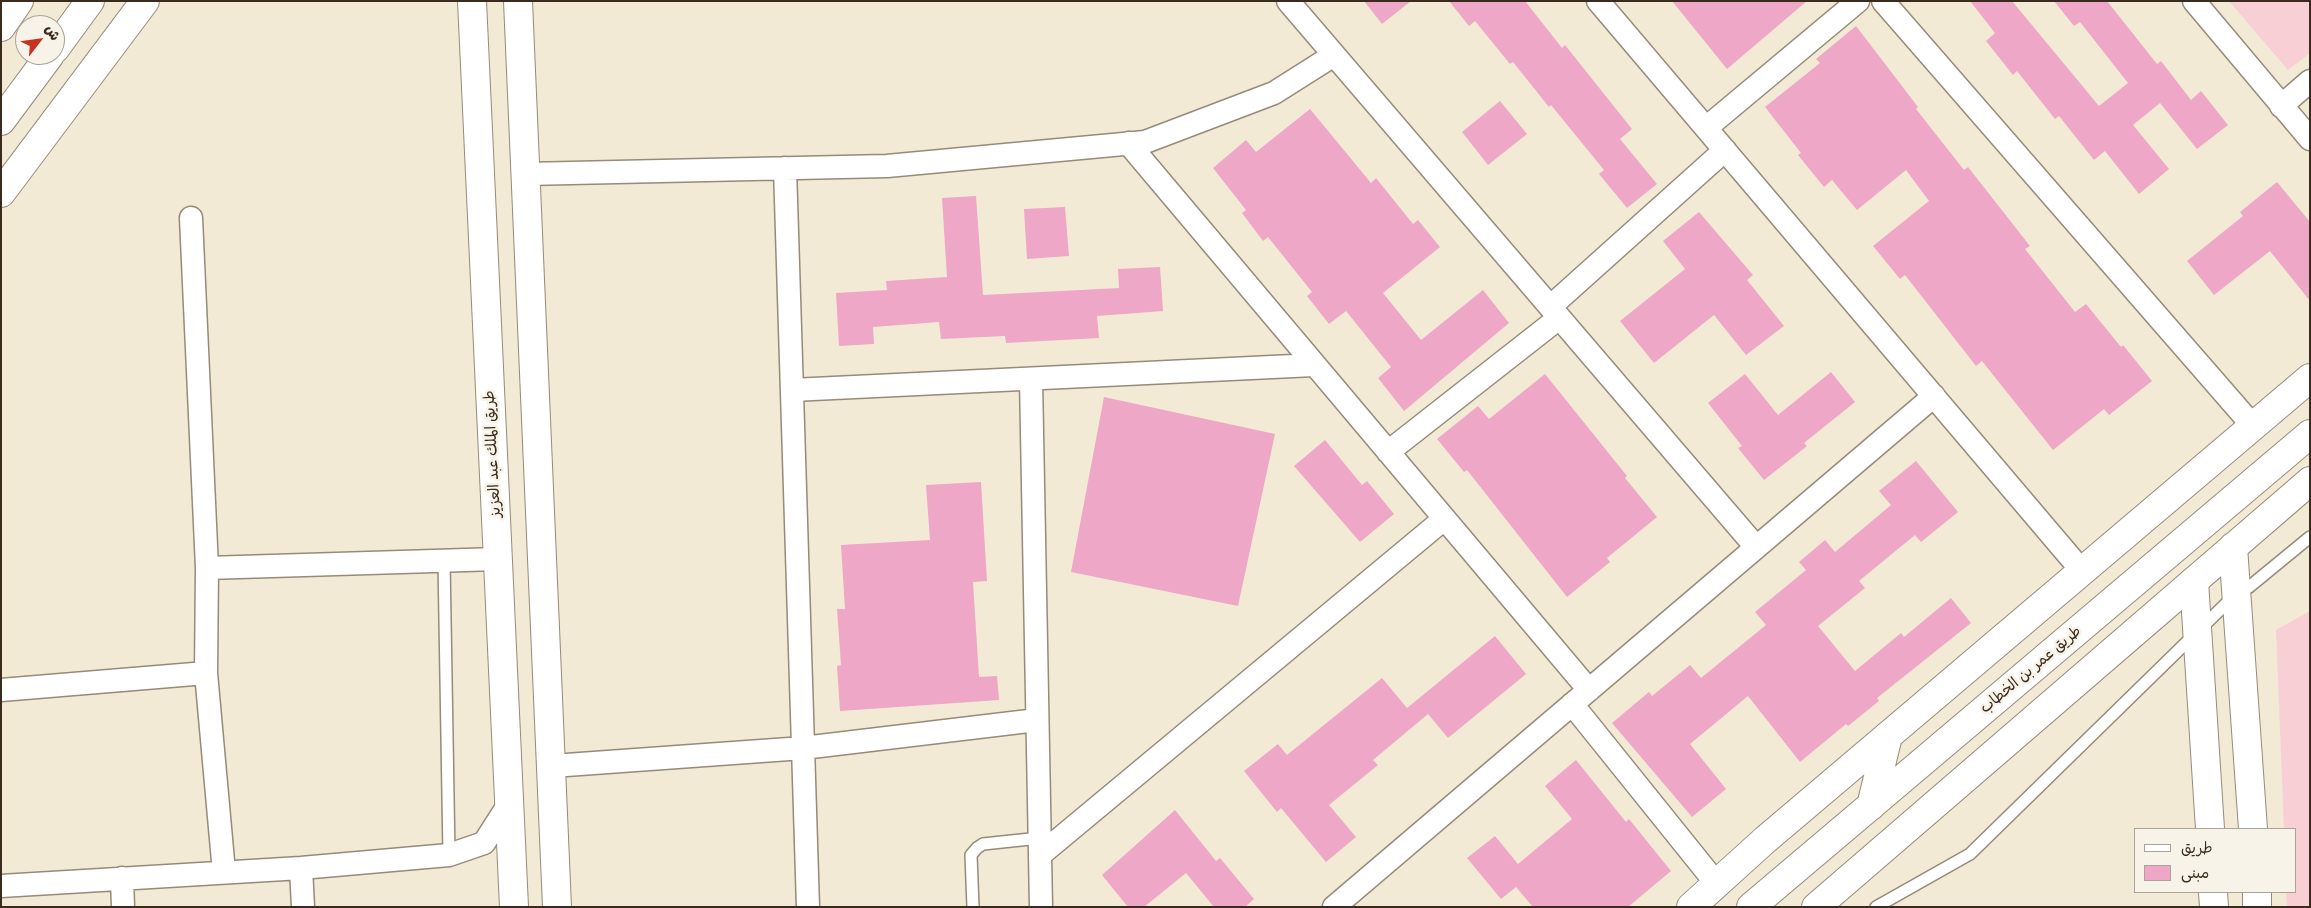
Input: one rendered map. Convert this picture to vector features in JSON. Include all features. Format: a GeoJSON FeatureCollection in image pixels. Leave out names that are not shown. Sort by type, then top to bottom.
{"type":"FeatureCollection","features":[{"type":"Feature","properties":{"kind":"main road"},"geometry":{"type":"LineString","coordinates":[[1,27],[19,1]]}},
{"type":"Feature","properties":{"kind":"main road"},"geometry":{"type":"LineString","coordinates":[[65,35],[90,1]]}},
{"type":"Feature","properties":{"kind":"main road"},"geometry":{"type":"LineString","coordinates":[[1,193],[145,1]]}},
{"type":"Feature","properties":{"kind":"main road","name":"طريق الملك عبد العزيز"},"geometry":{"type":"LineString","coordinates":[[472,1],[514,907]]}},
{"type":"Feature","properties":{"kind":"main road"},"geometry":{"type":"LineString","coordinates":[[518,1],[557,907]]}},
{"type":"Feature","properties":{"kind":"main road"},"geometry":{"type":"LineString","coordinates":[[1,121],[43,65]]}},
{"type":"Feature","properties":{"kind":"main road"},"geometry":{"type":"LineString","coordinates":[[1691,907],[1716,883],[2082,570],[2310,378]]}},
{"type":"Feature","properties":{"kind":"main road","name":"طريق عمر بن الخطاب"},"geometry":{"type":"LineString","coordinates":[[1751,907],[2310,434]]}},
{"type":"Feature","properties":{"kind":"main road"},"geometry":{"type":"LineString","coordinates":[[1816,907],[2233,547],[2305,488]]}},
{"type":"Feature","properties":{"kind":"main road"},"geometry":{"type":"LineString","coordinates":[[2233,547],[2253,828]]}},
{"type":"Feature","properties":{"kind":"main road"},"geometry":{"type":"LineString","coordinates":[[2194,581],[2210,828]]}},
{"type":"Feature","properties":{"kind":"main road"},"geometry":{"type":"LineString","coordinates":[[1871,806],[1888,736]]}},
{"type":"Feature","properties":{"kind":"main road"},"geometry":{"type":"LineString","coordinates":[[2213,893],[2214,907]]}},
{"type":"Feature","properties":{"kind":"main road"},"geometry":{"type":"LineString","coordinates":[[2256,893],[2257,907]]}},
{"type":"Feature","properties":{"kind":"street"},"geometry":{"type":"LineString","coordinates":[[1288,1],[1756,547]]}},
{"type":"Feature","properties":{"kind":"street"},"geometry":{"type":"LineString","coordinates":[[1598,1],[2082,570]]}},
{"type":"Feature","properties":{"kind":"street"},"geometry":{"type":"LineString","coordinates":[[1706,128],[1858,1]]}},
{"type":"Feature","properties":{"kind":"street"},"geometry":{"type":"LineString","coordinates":[[1883,1],[2252,426]]}},
{"type":"Feature","properties":{"kind":"street"},"geometry":{"type":"LineString","coordinates":[[2194,1],[2310,139]]}},
{"type":"Feature","properties":{"kind":"street"},"geometry":{"type":"LineString","coordinates":[[526,174],[887,166],[1145,142],[1274,93],[1334,55]]}},
{"type":"Feature","properties":{"kind":"street"},"geometry":{"type":"LineString","coordinates":[[2282,106],[2310,81]]}},
{"type":"Feature","properties":{"kind":"street"},"geometry":{"type":"LineString","coordinates":[[1128,144],[1444,519],[1580,697],[1716,883]]}},
{"type":"Feature","properties":{"kind":"street"},"geometry":{"type":"LineString","coordinates":[[1388,452],[1555,312],[1725,150]]}},
{"type":"Feature","properties":{"kind":"street"},"geometry":{"type":"LineString","coordinates":[[785,168],[808,907]]}},
{"type":"Feature","properties":{"kind":"street"},"geometry":{"type":"LineString","coordinates":[[191,218],[207,568],[206,673],[224,872]]}},
{"type":"Feature","properties":{"kind":"street"},"geometry":{"type":"LineString","coordinates":[[792,390],[1314,365]]}},
{"type":"Feature","properties":{"kind":"street"},"geometry":{"type":"LineString","coordinates":[[1031,379],[1041,907]]}},
{"type":"Feature","properties":{"kind":"street"},"geometry":{"type":"LineString","coordinates":[[1334,907],[1934,396]]}},
{"type":"Feature","properties":{"kind":"street"},"geometry":{"type":"LineString","coordinates":[[1040,847],[1444,519]]}},
{"type":"Feature","properties":{"kind":"street"},"geometry":{"type":"LineString","coordinates":[[207,568],[498,559]]}},
{"type":"Feature","properties":{"kind":"street"},"geometry":{"type":"LineString","coordinates":[[1,690],[206,673]]}},
{"type":"Feature","properties":{"kind":"street"},"geometry":{"type":"LineString","coordinates":[[552,766],[803,748],[1037,720]]}},
{"type":"Feature","properties":{"kind":"street"},"geometry":{"type":"LineString","coordinates":[[1,886],[301,868],[449,855],[484,843],[510,804]]}},
{"type":"Feature","properties":{"kind":"street"},"geometry":{"type":"LineString","coordinates":[[301,868],[303,907]]}},
{"type":"Feature","properties":{"kind":"street"},"geometry":{"type":"LineString","coordinates":[[122,878],[123,907]]}},
{"type":"Feature","properties":{"kind":"lane"},"geometry":{"type":"LineString","coordinates":[[1876,907],[1970,854],[2236,594],[2249,587],[2310,537]]}},
{"type":"Feature","properties":{"kind":"lane"},"geometry":{"type":"LineString","coordinates":[[444,561],[449,855]]}},
{"type":"Feature","properties":{"kind":"lane"},"geometry":{"type":"LineString","coordinates":[[973,907],[971,856],[977,848],[983,844],[1040,847]]}},
{"type":"Feature","properties":{"kind":"shaded area"},"geometry":{"type":"Polygon","coordinates":[[[2229,1],[2310,1],[2310,53],[2288,70],[2229,1]]]}},
{"type":"Feature","properties":{"kind":"shaded area"},"geometry":{"type":"Polygon","coordinates":[[[2310,611],[2310,907],[2287,907],[2286,893],[2296,893],[2296,828],[2284,828],[2276,630],[2310,611]]]}},
{"type":"Feature","properties":{"kind":"building"},"geometry":{"type":"Polygon","coordinates":[[[1364,1],[1411,1],[1382,24],[1364,1]]]}},
{"type":"Feature","properties":{"kind":"building"},"geometry":{"type":"Polygon","coordinates":[[[1449,1],[1525,1],[1562,48],[1565,45],[1632,129],[1620,139],[1657,184],[1627,208],[1599,174],[1604,170],[1551,105],[1549,107],[1513,62],[1510,64],[1475,21],[1469,26],[1449,1]]]}},
{"type":"Feature","properties":{"kind":"building"},"geometry":{"type":"Polygon","coordinates":[[[1672,1],[1807,1],[1727,69],[1672,1]]]}},
{"type":"Feature","properties":{"kind":"building"},"geometry":{"type":"Polygon","coordinates":[[[1970,1],[2012,1],[2099,106],[2128,83],[2080,22],[2074,26],[2054,1],[2107,1],[2157,64],[2161,61],[2191,100],[2201,91],[2228,125],[2197,149],[2160,103],[2133,125],[2169,169],[2139,194],[2105,151],[2094,160],[2059,116],[2055,119],[2017,71],[2013,75],[1986,41],[1995,33],[1970,1]]]}},
{"type":"Feature","properties":{"kind":"building"},"geometry":{"type":"Polygon","coordinates":[[[1856,26],[1918,107],[1916,109],[1964,170],[1968,167],[2030,246],[2025,249],[2075,312],[2086,304],[2152,381],[2109,415],[2104,409],[2053,450],[1982,361],[1976,366],[1905,275],[1900,279],[1873,246],[1929,201],[1906,170],[1857,210],[1832,180],[1824,187],[1798,155],[1801,153],[1765,107],[1820,63],[1816,59],[1856,26]]]}},
{"type":"Feature","properties":{"kind":"building"},"geometry":{"type":"Polygon","coordinates":[[[1500,101],[1527,134],[1488,165],[1462,132],[1500,101]]]}},
{"type":"Feature","properties":{"kind":"building"},"geometry":{"type":"Polygon","coordinates":[[[1310,109],[1371,183],[1376,178],[1413,224],[1418,220],[1440,247],[1383,293],[1421,340],[1483,290],[1509,323],[1404,411],[1378,378],[1391,367],[1346,311],[1329,324],[1307,296],[1312,292],[1268,237],[1263,241],[1242,213],[1246,210],[1213,168],[1246,140],[1256,152],[1310,109]]]}},
{"type":"Feature","properties":{"kind":"building"},"geometry":{"type":"Polygon","coordinates":[[[2277,182],[2310,222],[2310,301],[2270,251],[2214,295],[2187,261],[2243,216],[2240,212],[2277,182]]]}},
{"type":"Feature","properties":{"kind":"building"},"geometry":{"type":"Polygon","coordinates":[[[976,196],[983,295],[1119,288],[1118,269],[1160,267],[1163,311],[1097,316],[1099,338],[1006,343],[1005,336],[941,339],[939,322],[873,327],[874,344],[839,346],[836,293],[887,290],[886,281],[947,277],[942,198],[976,196]]]}},
{"type":"Feature","properties":{"kind":"building"},"geometry":{"type":"Polygon","coordinates":[[[1065,207],[1069,256],[1027,259],[1024,209],[1065,207]]]}},
{"type":"Feature","properties":{"kind":"building"},"geometry":{"type":"Polygon","coordinates":[[[1699,212],[1753,275],[1747,280],[1784,326],[1746,355],[1714,315],[1654,363],[1620,321],[1685,269],[1663,241],[1699,212]]]}},
{"type":"Feature","properties":{"kind":"building"},"geometry":{"type":"Polygon","coordinates":[[[1831,372],[1855,402],[1804,443],[1807,446],[1764,480],[1738,448],[1742,446],[1708,403],[1745,374],[1778,415],[1831,372]]]}},
{"type":"Feature","properties":{"kind":"building"},"geometry":{"type":"Polygon","coordinates":[[[1545,374],[1627,476],[1625,478],[1657,517],[1607,558],[1610,562],[1567,597],[1467,470],[1464,472],[1437,439],[1478,406],[1489,419],[1545,374]]]}},
{"type":"Feature","properties":{"kind":"building"},"geometry":{"type":"Polygon","coordinates":[[[1104,397],[1275,434],[1238,606],[1071,572],[1104,397]]]}},
{"type":"Feature","properties":{"kind":"building"},"geometry":{"type":"Polygon","coordinates":[[[1325,440],[1362,485],[1367,481],[1394,514],[1360,542],[1294,466],[1325,440]]]}},
{"type":"Feature","properties":{"kind":"building"},"geometry":{"type":"Polygon","coordinates":[[[1916,461],[1958,512],[1921,542],[1915,535],[1859,581],[1865,588],[1818,626],[1855,671],[1901,633],[1904,637],[1951,598],[1971,623],[1877,698],[1879,701],[1848,726],[1846,724],[1800,762],[1748,696],[1690,744],[1726,789],[1692,817],[1612,723],[1649,692],[1652,696],[1690,665],[1701,678],[1766,625],[1755,612],[1806,570],[1799,562],[1825,540],[1835,552],[1891,505],[1879,491],[1916,461]]]}},
{"type":"Feature","properties":{"kind":"building"},"geometry":{"type":"Polygon","coordinates":[[[981,482],[987,581],[973,582],[979,677],[997,676],[999,700],[840,711],[837,666],[841,665],[837,609],[845,609],[841,545],[930,540],[926,485],[981,482]]]}},
{"type":"Feature","properties":{"kind":"building"},"geometry":{"type":"Polygon","coordinates":[[[1495,636],[1526,674],[1448,738],[1428,714],[1373,760],[1378,765],[1329,805],[1356,837],[1326,862],[1281,808],[1277,812],[1244,771],[1278,744],[1287,755],[1382,678],[1407,708],[1495,636]]]}},
{"type":"Feature","properties":{"kind":"building"},"geometry":{"type":"Polygon","coordinates":[[[1576,760],[1626,822],[1629,819],[1671,871],[1628,907],[1533,907],[1516,887],[1501,899],[1467,858],[1495,836],[1518,864],[1572,819],[1545,786],[1576,760]]]}},
{"type":"Feature","properties":{"kind":"building"},"geometry":{"type":"Polygon","coordinates":[[[1175,810],[1216,861],[1220,858],[1254,899],[1245,907],[1214,907],[1186,873],[1144,907],[1128,907],[1102,875],[1175,810]]]}}]}
